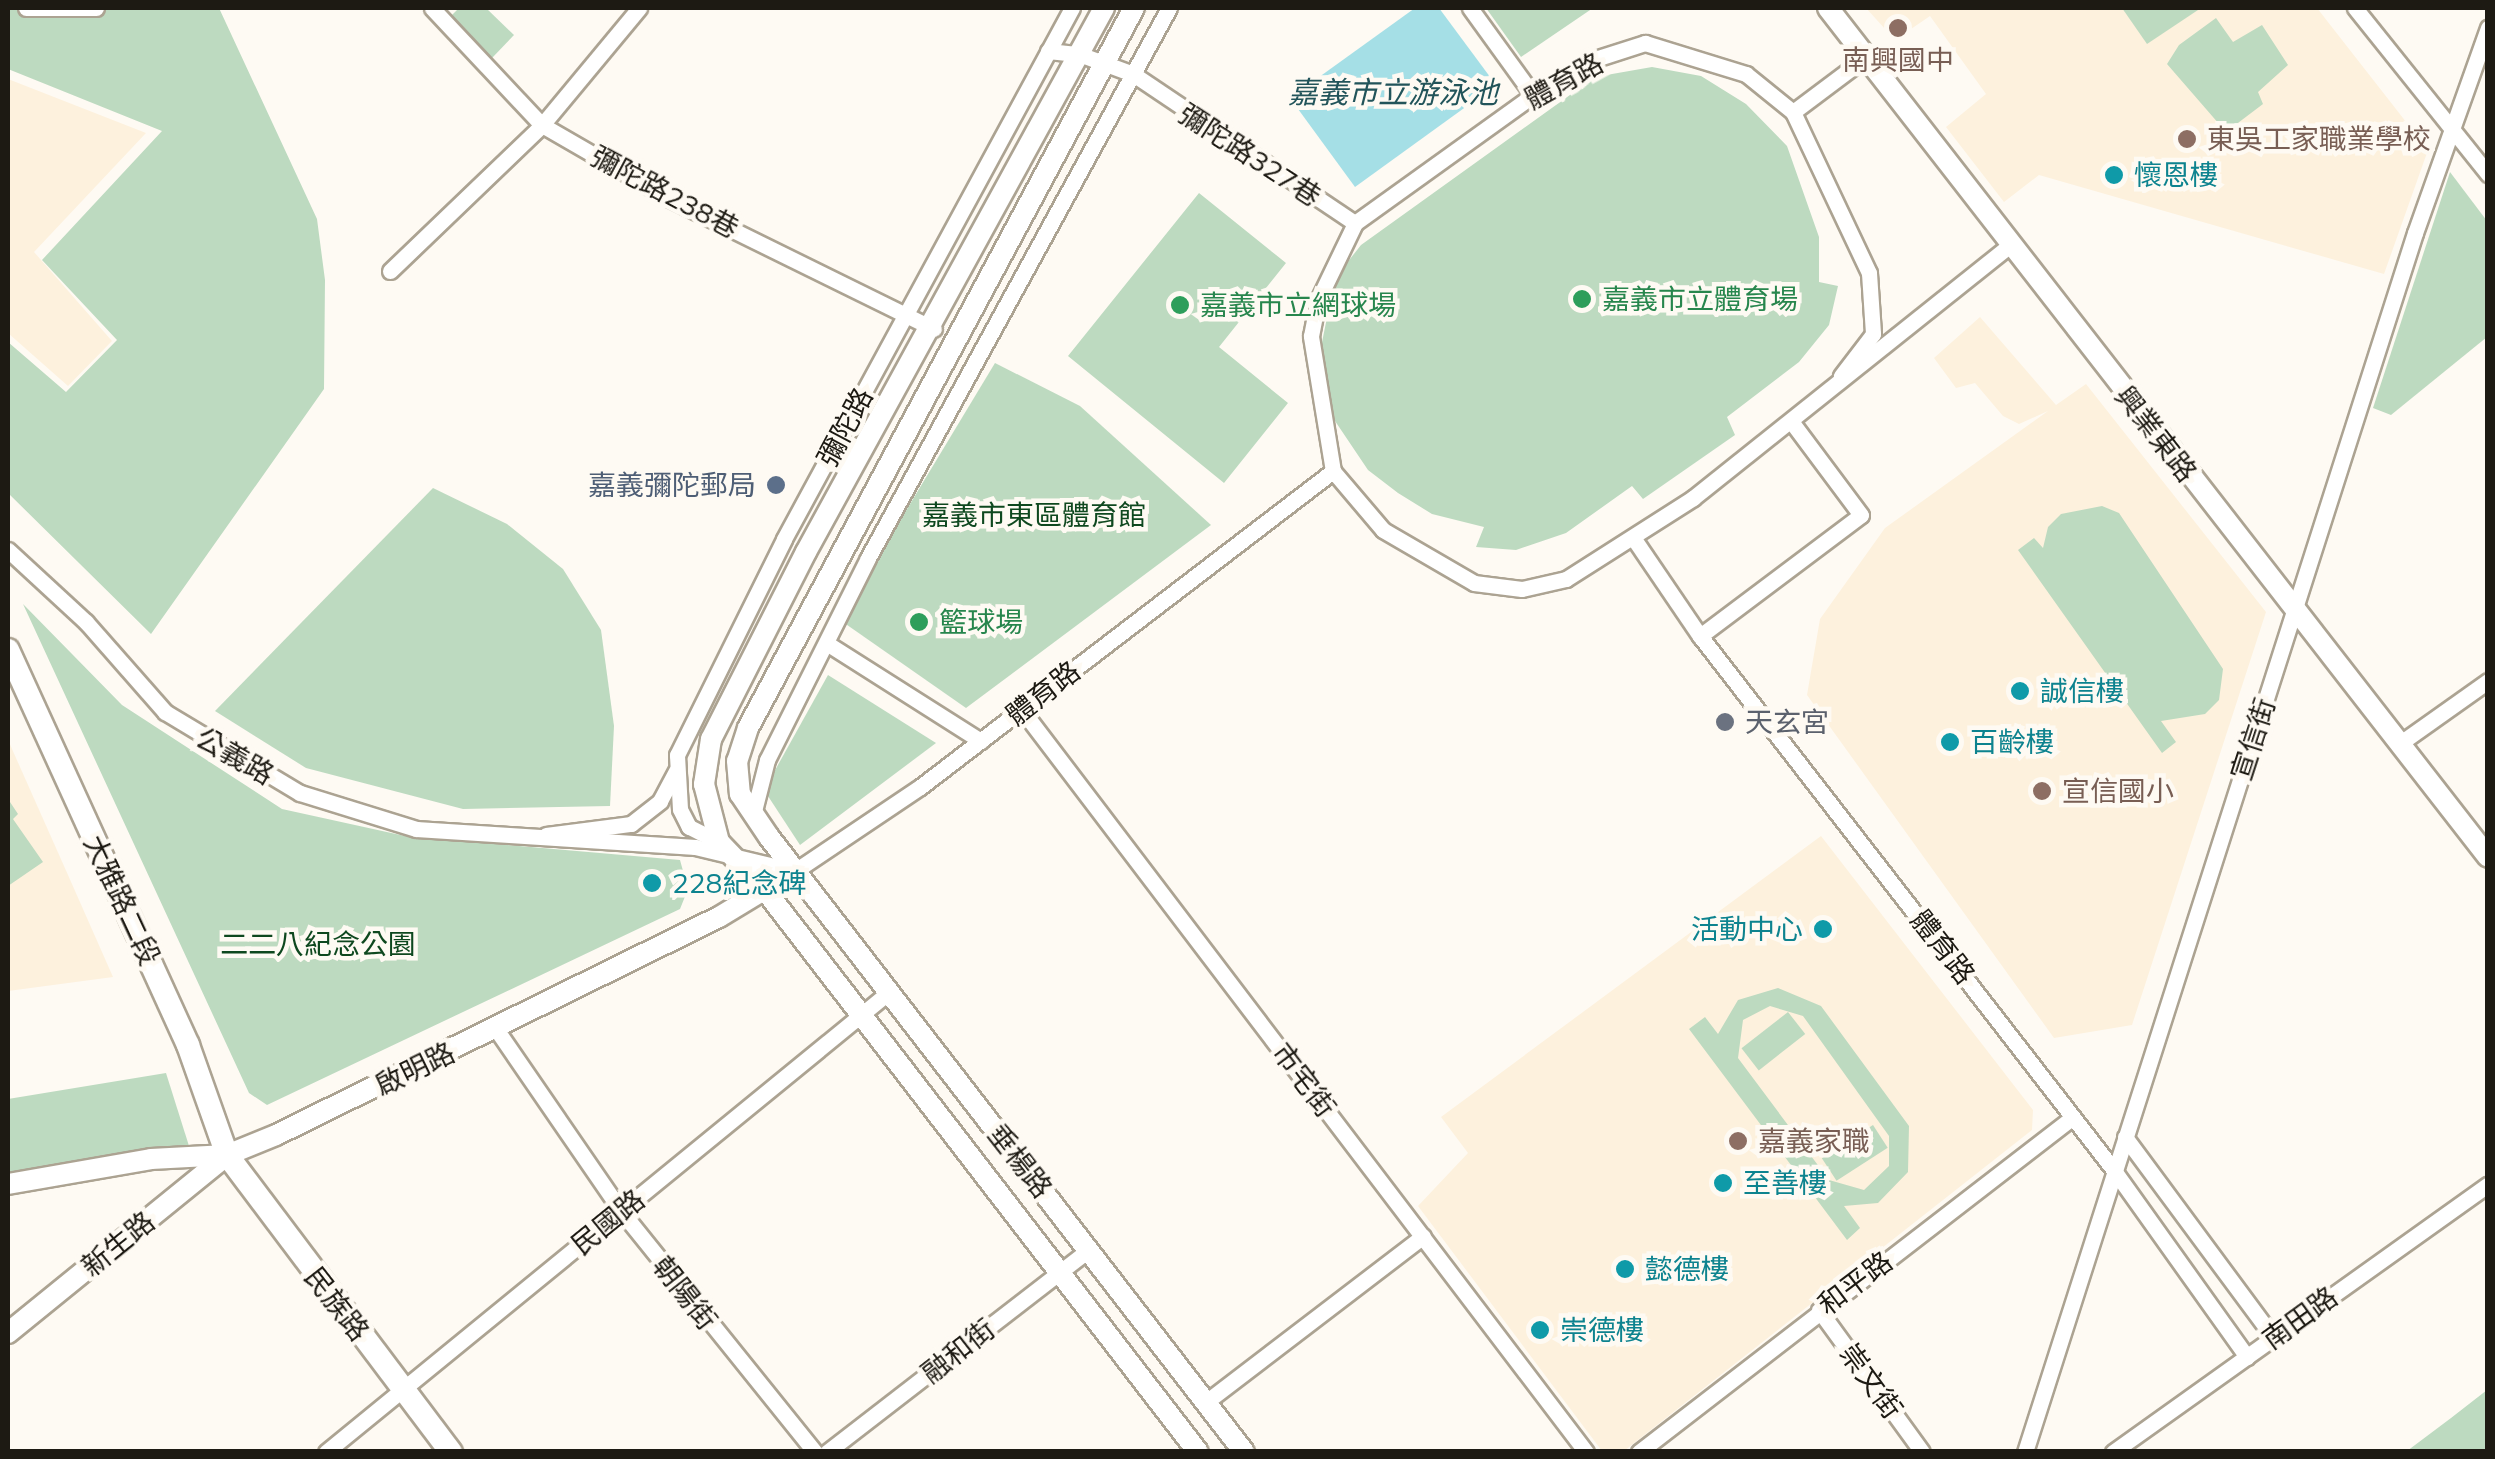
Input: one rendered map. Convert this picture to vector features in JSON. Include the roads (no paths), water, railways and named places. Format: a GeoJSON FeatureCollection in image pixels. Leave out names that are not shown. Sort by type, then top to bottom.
{"type":"FeatureCollection","features":[{"type":"Feature","properties":{"kind":"main road","name":"大雅路二段"},"geometry":{"type":"LineString","coordinates":[[8,650],[188,1045],[227,1154]]}},
{"type":"Feature","properties":{"kind":"main road","name":"民族路"},"geometry":{"type":"LineString","coordinates":[[227,1154],[451,1452]]}},
{"type":"Feature","properties":{"kind":"street"},"geometry":{"type":"LineString","coordinates":[[26,8],[96,8]]}},
{"type":"Feature","properties":{"kind":"street","name":"彌陀路238巷"},"geometry":{"type":"LineString","coordinates":[[432,8],[542,125],[670,199],[934,329]]}},
{"type":"Feature","properties":{"kind":"street"},"geometry":{"type":"LineString","coordinates":[[390,271],[542,125],[640,8]]}},
{"type":"Feature","properties":{"kind":"street","name":"彌陀路"},"geometry":{"type":"LineString","coordinates":[[765,890],[726,849],[689,827],[680,809],[677,755],[752,602],[1072,8]]}},
{"type":"Feature","properties":{"kind":"street","name":"彌陀路"},"geometry":{"type":"LineString","coordinates":[[726,849],[704,784],[711,739],[806,552],[934,329],[1104,8]]}},
{"type":"Feature","properties":{"kind":"street","name":"彌陀路"},"geometry":{"type":"LineString","coordinates":[[795,871],[740,794],[737,761],[748,728],[1134,8]]}},
{"type":"Feature","properties":{"kind":"street"},"geometry":{"type":"LineString","coordinates":[[754,812],[767,760],[1169,8]]}},
{"type":"Feature","properties":{"kind":"street"},"geometry":{"type":"LineString","coordinates":[[1470,8],[1533,95]]}},
{"type":"Feature","properties":{"kind":"street","name":"興業東路"},"geometry":{"type":"LineString","coordinates":[[1828,8],[1869,55],[2008,246],[2488,857]]}},
{"type":"Feature","properties":{"kind":"street"},"geometry":{"type":"LineString","coordinates":[[2355,8],[2488,174]]}},
{"type":"Feature","properties":{"kind":"street","name":"宣信街"},"geometry":{"type":"LineString","coordinates":[[2025,1452],[2294,610],[2488,28]]}},
{"type":"Feature","properties":{"kind":"street","name":"體育路"},"geometry":{"type":"LineString","coordinates":[[1826,396],[1873,334],[1869,273],[1793,112],[1746,74],[1645,43],[1592,60],[1533,95],[1354,223],[1318,300],[1311,336],[1333,471],[1383,530],[1474,583],[1522,589],[1566,579],[1634,539],[1826,396],[2008,246]]}},
{"type":"Feature","properties":{"kind":"street"},"geometry":{"type":"LineString","coordinates":[[1048,51],[1080,54],[1133,74]]}},
{"type":"Feature","properties":{"kind":"street"},"geometry":{"type":"LineString","coordinates":[[1793,112],[1869,55]]}},
{"type":"Feature","properties":{"kind":"street","name":"彌陀路327巷"},"geometry":{"type":"LineString","coordinates":[[1133,74],[1145,86],[1354,223]]}},
{"type":"Feature","properties":{"kind":"street"},"geometry":{"type":"LineString","coordinates":[[1700,636],[1861,514],[1792,420]]}},
{"type":"Feature","properties":{"kind":"street","name":"體育路"},"geometry":{"type":"LineString","coordinates":[[795,871],[1022,710],[1333,471]]}},
{"type":"Feature","properties":{"kind":"street","name":"體育路"},"geometry":{"type":"LineString","coordinates":[[1634,539],[1700,636],[2113,1169],[2247,1357]]}},
{"type":"Feature","properties":{"kind":"street","name":"公義路"},"geometry":{"type":"LineString","coordinates":[[8,550],[86,622],[164,712],[216,748],[300,792],[416,829],[529,840],[726,849],[795,871]]}},
{"type":"Feature","properties":{"kind":"street"},"geometry":{"type":"LineString","coordinates":[[828,644],[981,740]]}},
{"type":"Feature","properties":{"kind":"street"},"geometry":{"type":"LineString","coordinates":[[2399,744],[2488,680]]}},
{"type":"Feature","properties":{"kind":"street","name":"市宅街"},"geometry":{"type":"LineString","coordinates":[[1022,710],[1586,1452]]}},
{"type":"Feature","properties":{"kind":"street","name":"公義路"},"geometry":{"type":"LineString","coordinates":[[529,840],[631,824],[660,801],[678,768]]}},
{"type":"Feature","properties":{"kind":"street","name":"啟明路"},"geometry":{"type":"LineString","coordinates":[[8,1184],[151,1160],[227,1154],[496,1029],[795,871]]}},
{"type":"Feature","properties":{"kind":"street","name":"垂楊路"},"geometry":{"type":"LineString","coordinates":[[795,871],[1244,1452]]}},
{"type":"Feature","properties":{"kind":"street","name":"垂楊路"},"geometry":{"type":"LineString","coordinates":[[765,890],[1198,1452]]}},
{"type":"Feature","properties":{"kind":"street","name":"民國路"},"geometry":{"type":"LineString","coordinates":[[326,1452],[889,992]]}},
{"type":"Feature","properties":{"kind":"street","name":"朝陽街"},"geometry":{"type":"LineString","coordinates":[[496,1029],[620,1211],[815,1452]]}},
{"type":"Feature","properties":{"kind":"street","name":"和平路"},"geometry":{"type":"LineString","coordinates":[[1639,1452],[2073,1117]]}},
{"type":"Feature","properties":{"kind":"street"},"geometry":{"type":"LineString","coordinates":[[2125,1137],[2273,1337]]}},
{"type":"Feature","properties":{"kind":"street","name":"新生路"},"geometry":{"type":"LineString","coordinates":[[8,1333],[227,1154]]}},
{"type":"Feature","properties":{"kind":"street","name":"南田路"},"geometry":{"type":"LineString","coordinates":[[2113,1452],[2488,1185]]}},
{"type":"Feature","properties":{"kind":"street"},"geometry":{"type":"LineString","coordinates":[[1206,1402],[1423,1236]]}},
{"type":"Feature","properties":{"kind":"street","name":"融和街"},"geometry":{"type":"LineString","coordinates":[[827,1452],[1088,1250]]}},
{"type":"Feature","properties":{"kind":"street","name":"崇文街"},"geometry":{"type":"LineString","coordinates":[[1819,1310],[1922,1452]]}},
{"type":"Feature","properties":{"kind":"water","name":"嘉義市立游泳池"},"geometry":{"type":"Polygon","coordinates":[[[1415,8],[1439,8],[1496,85],[1355,187],[1290,98],[1415,8]]]}},
{"type":"Feature","properties":{"kind":"place","name":"南興國中"},"geometry":{"type":"Point","coordinates":[1898,28]}},
{"type":"Feature","properties":{"kind":"place","name":"東吳工家職業學校"},"geometry":{"type":"Point","coordinates":[2187,139]}},
{"type":"Feature","properties":{"kind":"place","name":"懷恩樓"},"geometry":{"type":"Point","coordinates":[2114,175]}},
{"type":"Feature","properties":{"kind":"place","name":"嘉義市立體育場"},"geometry":{"type":"Point","coordinates":[1582,299]}},
{"type":"Feature","properties":{"kind":"place","name":"嘉義市立網球場"},"geometry":{"type":"Point","coordinates":[1180,305]}},
{"type":"Feature","properties":{"kind":"place","name":"嘉義彌陀郵局"},"geometry":{"type":"Point","coordinates":[776,485]}},
{"type":"Feature","properties":{"kind":"place","name":"籃球場"},"geometry":{"type":"Point","coordinates":[919,622]}},
{"type":"Feature","properties":{"kind":"place","name":"誠信樓"},"geometry":{"type":"Point","coordinates":[2020,691]}},
{"type":"Feature","properties":{"kind":"place","name":"天玄宮"},"geometry":{"type":"Point","coordinates":[1725,722]}},
{"type":"Feature","properties":{"kind":"place","name":"百齡樓"},"geometry":{"type":"Point","coordinates":[1950,742]}},
{"type":"Feature","properties":{"kind":"place","name":"宣信國小"},"geometry":{"type":"Point","coordinates":[2042,791]}},
{"type":"Feature","properties":{"kind":"place","name":"228紀念碑"},"geometry":{"type":"Point","coordinates":[652,883]}},
{"type":"Feature","properties":{"kind":"place","name":"活動中心"},"geometry":{"type":"Point","coordinates":[1823,929]}},
{"type":"Feature","properties":{"kind":"place","name":"嘉義家職"},"geometry":{"type":"Point","coordinates":[1738,1141]}},
{"type":"Feature","properties":{"kind":"place","name":"至善樓"},"geometry":{"type":"Point","coordinates":[1723,1183]}},
{"type":"Feature","properties":{"kind":"place","name":"懿德樓"},"geometry":{"type":"Point","coordinates":[1625,1269]}},
{"type":"Feature","properties":{"kind":"place","name":"崇德樓"},"geometry":{"type":"Point","coordinates":[1540,1330]}},
{"type":"Feature","properties":{"kind":"park label","name":"嘉義市東區體育館"},"geometry":{"type":"Point","coordinates":[1034,515]}},
{"type":"Feature","properties":{"kind":"park label","name":"二二八紀念公園"},"geometry":{"type":"Point","coordinates":[318,944]}}]}
